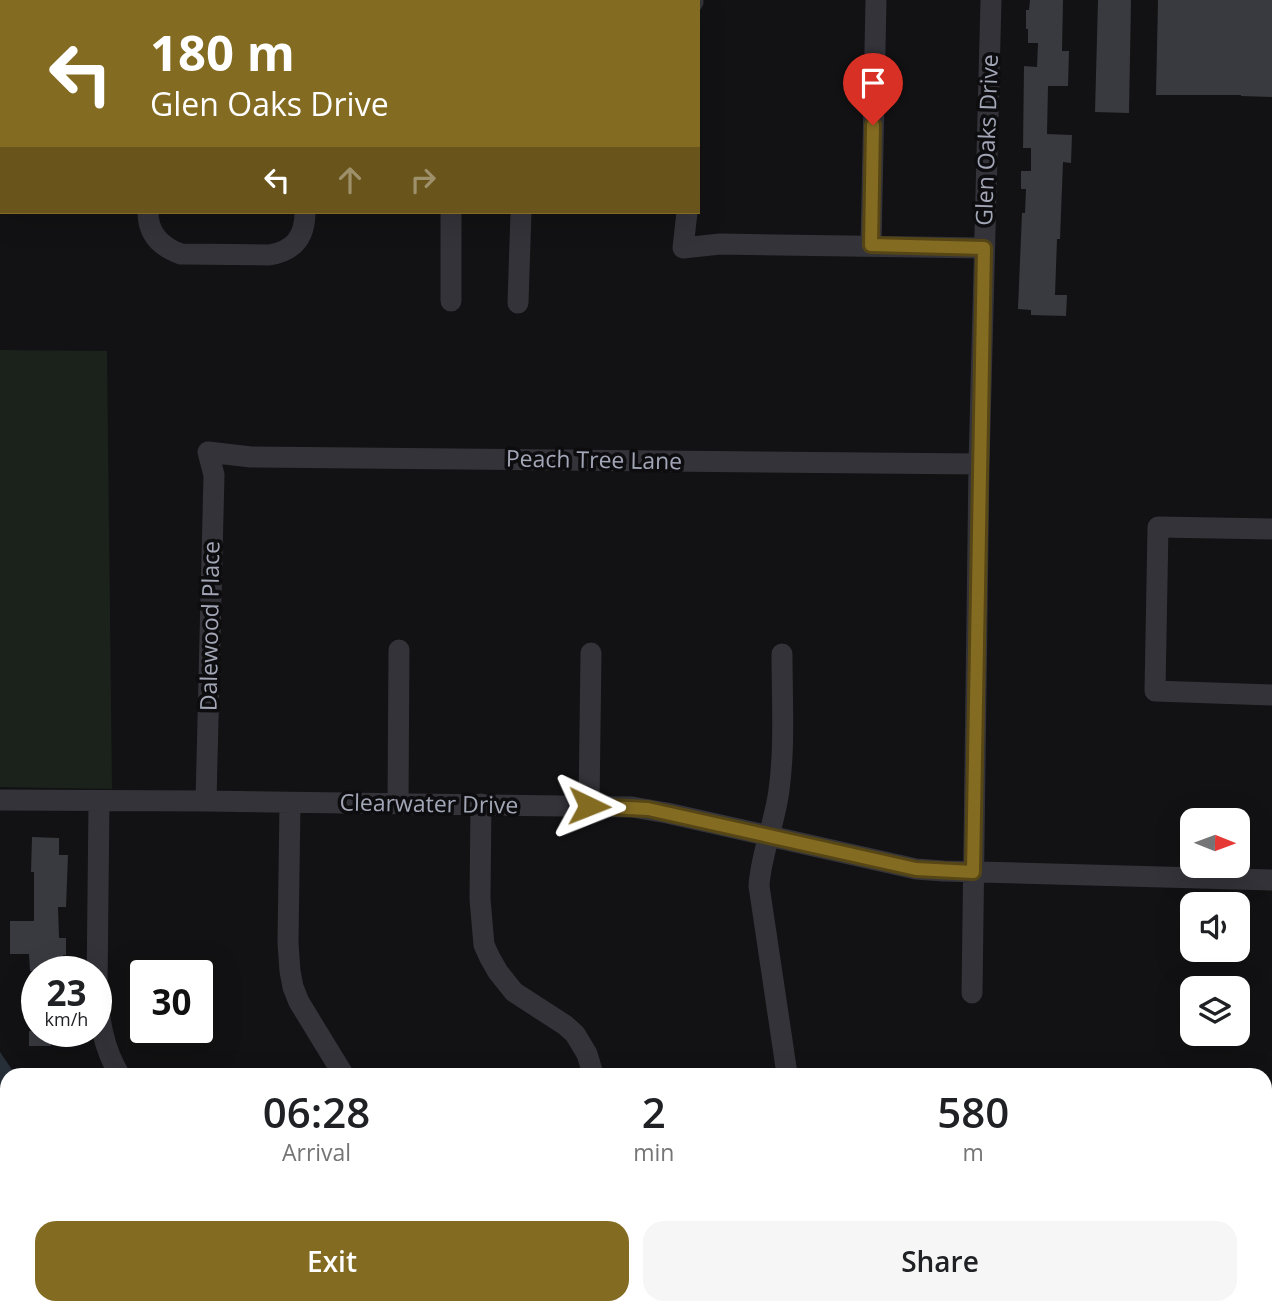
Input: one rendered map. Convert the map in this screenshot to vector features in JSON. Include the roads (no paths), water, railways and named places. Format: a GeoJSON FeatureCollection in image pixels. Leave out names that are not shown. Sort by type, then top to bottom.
{"type":"FeatureCollection","features":[{"type":"Feature","properties":{"kind":"street"},"geometry":{"type":"LineString","coordinates":[[871,245],[876,0]]}},
{"type":"Feature","properties":{"kind":"street","name":"Glen Oaks Drive"},"geometry":{"type":"LineString","coordinates":[[972,993],[979,464],[991,0]]}},
{"type":"Feature","properties":{"kind":"street"},"geometry":{"type":"LineString","coordinates":[[148,214],[149,228],[155,236],[181,254],[269,255],[292,247],[303,230],[305,214]]}},
{"type":"Feature","properties":{"kind":"street"},"geometry":{"type":"LineString","coordinates":[[451,214],[452,301]]}},
{"type":"Feature","properties":{"kind":"street"},"geometry":{"type":"LineString","coordinates":[[518,303],[521,214]]}},
{"type":"Feature","properties":{"kind":"street"},"geometry":{"type":"LineString","coordinates":[[687,214],[683,248],[720,244],[984,248]]}},
{"type":"Feature","properties":{"kind":"street","name":"Peach Tree Lane"},"geometry":{"type":"LineString","coordinates":[[208,452],[251,457],[979,464]]}},
{"type":"Feature","properties":{"kind":"street","name":"Dalewood Place"},"geometry":{"type":"LineString","coordinates":[[206,801],[214,475],[208,452]]}},
{"type":"Feature","properties":{"kind":"street"},"geometry":{"type":"LineString","coordinates":[[1272,529],[1158,527],[1155,691],[1272,695]]}},
{"type":"Feature","properties":{"kind":"street"},"geometry":{"type":"LineString","coordinates":[[398,804],[399,650]]}},
{"type":"Feature","properties":{"kind":"street"},"geometry":{"type":"LineString","coordinates":[[589,806],[591,653]]}},
{"type":"Feature","properties":{"kind":"street"},"geometry":{"type":"LineString","coordinates":[[782,654],[780,780],[776,808],[761,863],[759,886],[786,1068]]}},
{"type":"Feature","properties":{"kind":"street","name":"Clearwater Drive"},"geometry":{"type":"LineString","coordinates":[[0,800],[481,804],[648,809],[916,869],[1272,880]]}},
{"type":"Feature","properties":{"kind":"street"},"geometry":{"type":"LineString","coordinates":[[99,801],[99,1017],[106,1049],[117,1068]]}},
{"type":"Feature","properties":{"kind":"street"},"geometry":{"type":"LineString","coordinates":[[290,803],[289,971],[299,1002],[339,1068]]}},
{"type":"Feature","properties":{"kind":"street"},"geometry":{"type":"LineString","coordinates":[[481,804],[480,898],[484,945],[498,972],[514,992],[575,1034],[587,1054],[591,1068]]}}]}
